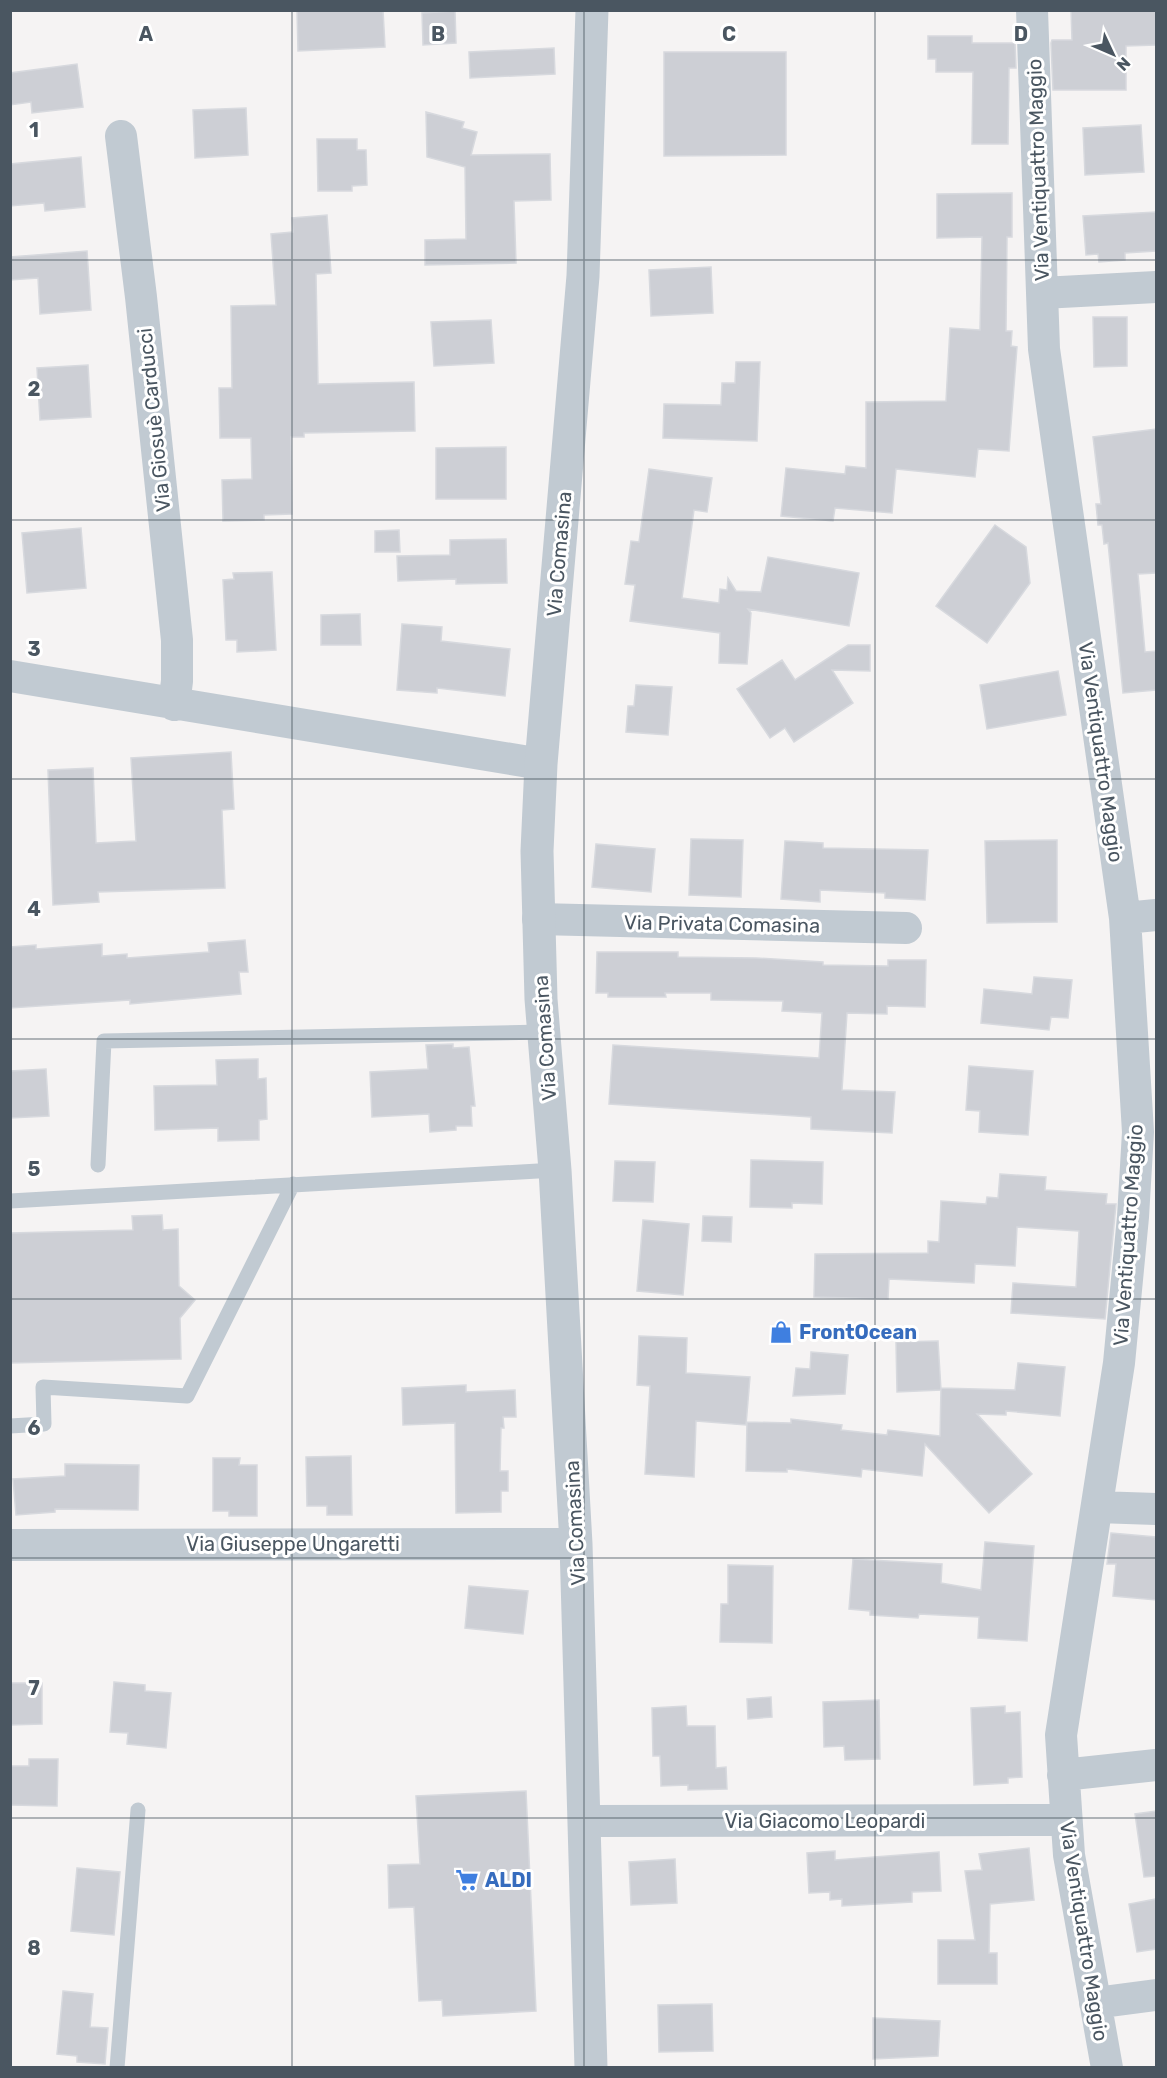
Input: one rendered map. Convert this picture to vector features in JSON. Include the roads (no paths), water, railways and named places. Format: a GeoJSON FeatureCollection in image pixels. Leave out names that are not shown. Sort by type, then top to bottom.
{"type":"FeatureCollection","features":[{"type":"Feature","properties":{"kind":"street","name":"Via Comasina"},"geometry":{"type":"LineString","coordinates":[[591,2067],[576,1544],[555,1170],[543,1032],[537,851],[541,764],[583,276],[592,10]]}},
{"type":"Feature","properties":{"kind":"street","name":"Via Ventiquattro Maggio"},"geometry":{"type":"LineString","coordinates":[[1032,10],[1047,371],[1125,918],[1145,1217],[1119,1363],[1061,1735],[1065,1820],[1107,2067]]}},
{"type":"Feature","properties":{"kind":"street","name":"Via Giosuè Carducci"},"geometry":{"type":"LineString","coordinates":[[121,136],[143,309],[177,640],[177,681],[174,705]]}},
{"type":"Feature","properties":{"kind":"street","name":"Via Ventiquattro Maggio"},"geometry":{"type":"LineString","coordinates":[[1042,293],[1156,287]]}},
{"type":"Feature","properties":{"kind":"street"},"geometry":{"type":"LineString","coordinates":[[10,676],[541,764]]}},
{"type":"Feature","properties":{"kind":"street"},"geometry":{"type":"LineString","coordinates":[[1125,918],[1156,915]]}},
{"type":"Feature","properties":{"kind":"street","name":"Via Privata Comasina"},"geometry":{"type":"LineString","coordinates":[[538,919],[906,928]]}},
{"type":"Feature","properties":{"kind":"street"},"geometry":{"type":"LineString","coordinates":[[1098,1507],[1156,1509]]}},
{"type":"Feature","properties":{"kind":"street","name":"Via Giuseppe Ungaretti"},"geometry":{"type":"LineString","coordinates":[[10,1545],[576,1544]]}},
{"type":"Feature","properties":{"kind":"street"},"geometry":{"type":"LineString","coordinates":[[1063,1775],[1156,1765]]}},
{"type":"Feature","properties":{"kind":"street","name":"Via Giacomo Leopardi"},"geometry":{"type":"LineString","coordinates":[[585,1821],[1065,1820]]}},
{"type":"Feature","properties":{"kind":"street"},"geometry":{"type":"LineString","coordinates":[[1095,2004],[1156,1995]]}},
{"type":"Feature","properties":{"kind":"lane"},"geometry":{"type":"LineString","coordinates":[[98,1165],[104,1041],[543,1032]]}},
{"type":"Feature","properties":{"kind":"lane"},"geometry":{"type":"LineString","coordinates":[[10,1201],[555,1170]]}},
{"type":"Feature","properties":{"kind":"lane"},"geometry":{"type":"LineString","coordinates":[[10,1426],[44,1424],[42,1388],[187,1396],[293,1185]]}},
{"type":"Feature","properties":{"kind":"lane"},"geometry":{"type":"LineString","coordinates":[[117,2067],[138,1810]]}},
{"type":"Feature","properties":{"kind":"place","name":"FrontOcean"},"geometry":{"type":"Point","coordinates":[781,1332]}},
{"type":"Feature","properties":{"kind":"place","name":"ALDI"},"geometry":{"type":"Point","coordinates":[467,1880]}}]}
